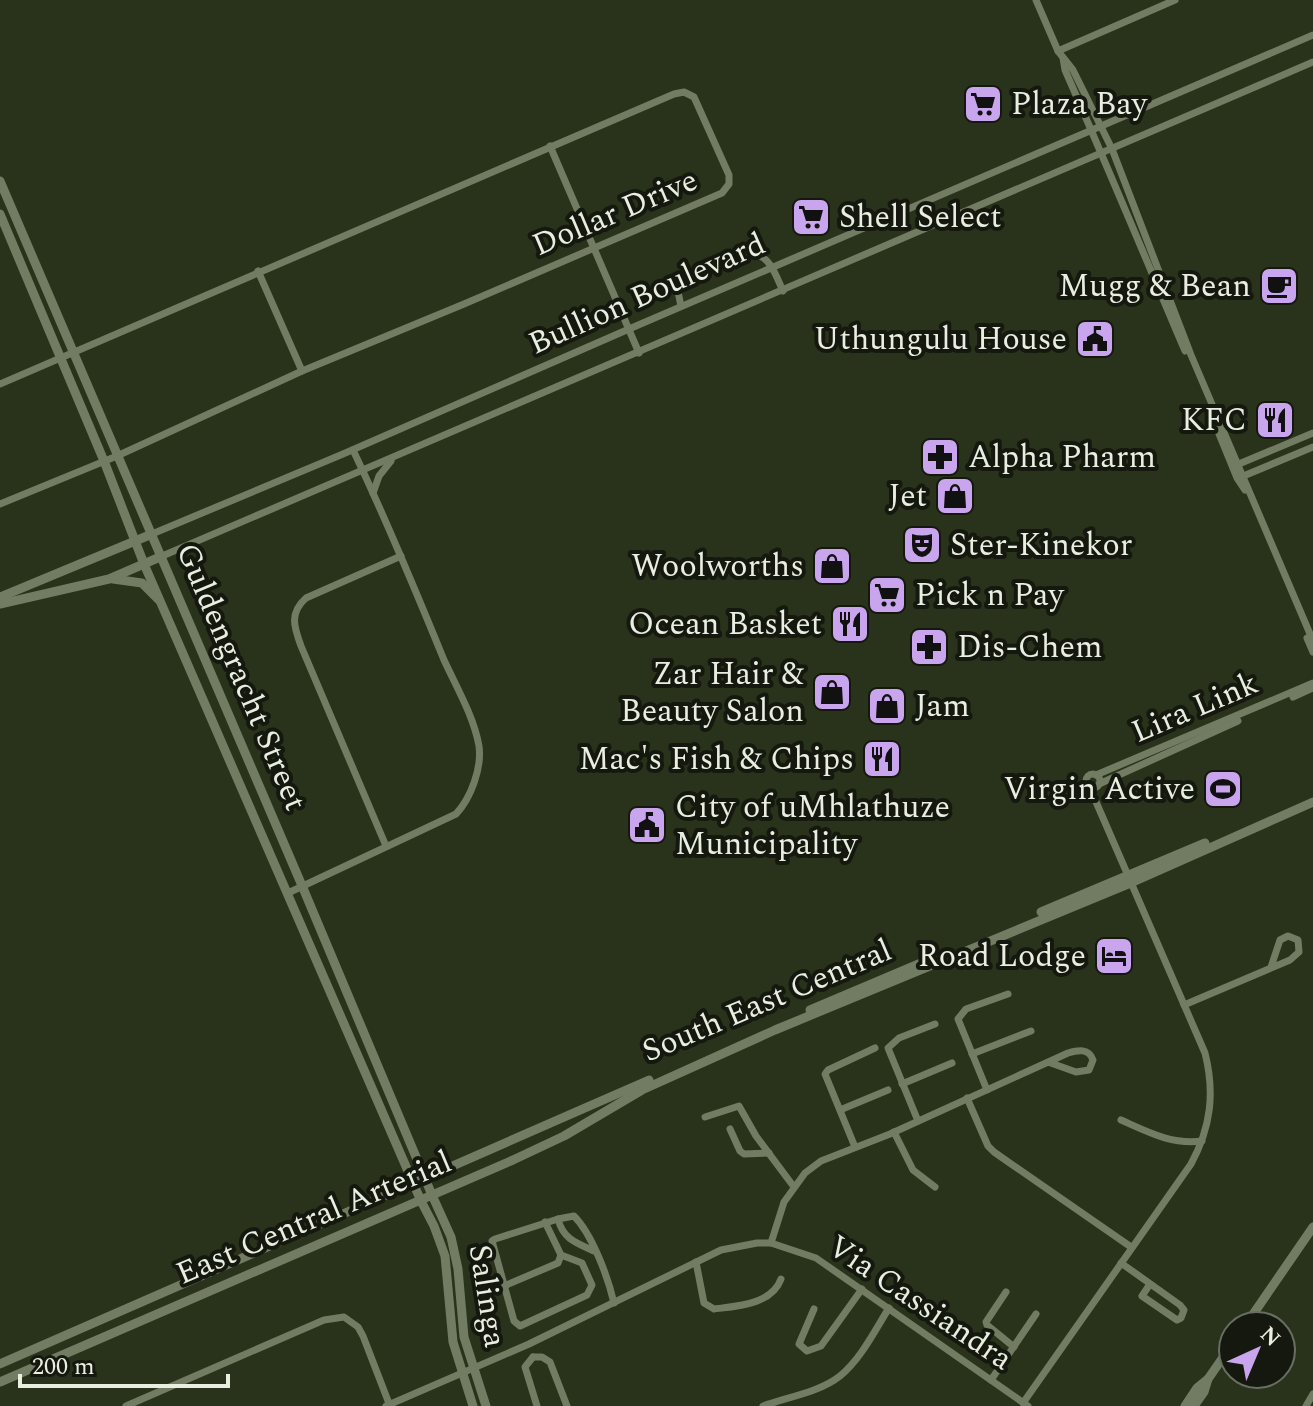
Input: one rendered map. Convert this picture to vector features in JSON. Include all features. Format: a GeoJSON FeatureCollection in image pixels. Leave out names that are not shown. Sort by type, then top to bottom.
{"type":"FeatureCollection","features":[{"type":"Feature","properties":{"kind":"street"},"geometry":{"type":"LineString","coordinates":[[1036,0],[1313,641]]}},
{"type":"Feature","properties":{"kind":"street"},"geometry":{"type":"LineString","coordinates":[[1061,54],[1175,0]]}},
{"type":"Feature","properties":{"kind":"street","name":"Bullion Boulevard"},"geometry":{"type":"LineString","coordinates":[[0,597],[353,450],[1313,35]]}},
{"type":"Feature","properties":{"kind":"street"},"geometry":{"type":"LineString","coordinates":[[1061,54],[1073,70],[1103,127],[1235,466]]}},
{"type":"Feature","properties":{"kind":"street","name":"Bullion Boulevard"},"geometry":{"type":"LineString","coordinates":[[0,604],[109,579],[1313,62]]}},
{"type":"Feature","properties":{"kind":"street","name":"Dollar Drive"},"geometry":{"type":"LineString","coordinates":[[0,384],[674,94],[684,92],[694,97],[730,180],[722,193],[302,371],[117,456],[0,504]]}},
{"type":"Feature","properties":{"kind":"street"},"geometry":{"type":"LineString","coordinates":[[550,146],[639,353]]}},
{"type":"Feature","properties":{"kind":"street","name":"Guldengracht Street"},"geometry":{"type":"LineString","coordinates":[[0,181],[432,1195]]}},
{"type":"Feature","properties":{"kind":"street","name":"Guldengracht Street"},"geometry":{"type":"LineString","coordinates":[[0,214],[144,564],[421,1201]]}},
{"type":"Feature","properties":{"kind":"street"},"geometry":{"type":"LineString","coordinates":[[681,306],[677,285],[753,253],[762,256],[773,268],[783,291]]}},
{"type":"Feature","properties":{"kind":"street"},"geometry":{"type":"LineString","coordinates":[[258,271],[302,371]]}},
{"type":"Feature","properties":{"kind":"street"},"geometry":{"type":"LineString","coordinates":[[1235,466],[1313,433]]}},
{"type":"Feature","properties":{"kind":"street"},"geometry":{"type":"LineString","coordinates":[[1240,477],[1313,447]]}},
{"type":"Feature","properties":{"kind":"street"},"geometry":{"type":"LineString","coordinates":[[288,893],[456,814],[470,794],[479,757],[475,732],[353,450]]}},
{"type":"Feature","properties":{"kind":"street"},"geometry":{"type":"LineString","coordinates":[[373,493],[379,476],[396,456]]}},
{"type":"Feature","properties":{"kind":"street"},"geometry":{"type":"LineString","coordinates":[[1240,477],[1313,652]]}},
{"type":"Feature","properties":{"kind":"street"},"geometry":{"type":"LineString","coordinates":[[386,846],[301,646],[293,618],[306,598],[401,556]]}},
{"type":"Feature","properties":{"kind":"street"},"geometry":{"type":"LineString","coordinates":[[109,579],[142,583],[166,609]]}},
{"type":"Feature","properties":{"kind":"street","name":"Lira Link"},"geometry":{"type":"LineString","coordinates":[[1096,775],[1313,686]]}},
{"type":"Feature","properties":{"kind":"street","name":"Lira Link"},"geometry":{"type":"LineString","coordinates":[[1096,786],[1313,686]]}},
{"type":"Feature","properties":{"kind":"street"},"geometry":{"type":"LineString","coordinates":[[1026,1404],[1183,1175],[1202,1141],[1211,1109],[1211,1080],[1205,1053],[1099,807],[1096,775],[1090,775],[1086,780],[1096,786]]}},
{"type":"Feature","properties":{"kind":"street","name":"South East Central"},"geometry":{"type":"LineString","coordinates":[[641,1087],[1313,799]]}},
{"type":"Feature","properties":{"kind":"street"},"geometry":{"type":"LineString","coordinates":[[1184,1005],[1271,967],[1297,954],[1300,948],[1298,940],[1288,936],[1280,940],[1271,967]]}},
{"type":"Feature","properties":{"kind":"street"},"geometry":{"type":"LineString","coordinates":[[987,1090],[959,1022],[960,1013],[1008,994]]}},
{"type":"Feature","properties":{"kind":"street"},"geometry":{"type":"LineString","coordinates":[[918,1121],[889,1046],[899,1038],[935,1024]]}},
{"type":"Feature","properties":{"kind":"street"},"geometry":{"type":"LineString","coordinates":[[972,1054],[1031,1031]]}},
{"type":"Feature","properties":{"kind":"street"},"geometry":{"type":"LineString","coordinates":[[855,1147],[826,1072],[875,1048]]}},
{"type":"Feature","properties":{"kind":"street"},"geometry":{"type":"LineString","coordinates":[[771,1243],[784,1202],[805,1173],[821,1161],[894,1132],[967,1098],[987,1090],[1048,1062],[1077,1050],[1090,1053],[1093,1060],[1089,1070],[1081,1073],[1048,1062]]}},
{"type":"Feature","properties":{"kind":"street"},"geometry":{"type":"LineString","coordinates":[[902,1084],[952,1063]]}},
{"type":"Feature","properties":{"kind":"street","name":"East Central Arterial"},"geometry":{"type":"LineString","coordinates":[[0,1364],[641,1087]]}},
{"type":"Feature","properties":{"kind":"street","name":"East Central Arterial"},"geometry":{"type":"LineString","coordinates":[[0,1382],[421,1201],[564,1136],[641,1087]]}},
{"type":"Feature","properties":{"kind":"street"},"geometry":{"type":"LineString","coordinates":[[840,1110],[888,1090]]}},
{"type":"Feature","properties":{"kind":"street"},"geometry":{"type":"LineString","coordinates":[[967,1098],[988,1146],[994,1152],[1131,1247]]}},
{"type":"Feature","properties":{"kind":"street"},"geometry":{"type":"LineString","coordinates":[[705,1117],[739,1106],[794,1187]]}},
{"type":"Feature","properties":{"kind":"street"},"geometry":{"type":"LineString","coordinates":[[1121,1120],[1154,1135],[1183,1143],[1202,1141]]}},
{"type":"Feature","properties":{"kind":"street"},"geometry":{"type":"LineString","coordinates":[[730,1129],[744,1154],[769,1153]]}},
{"type":"Feature","properties":{"kind":"street"},"geometry":{"type":"LineString","coordinates":[[894,1132],[913,1170],[935,1187]]}},
{"type":"Feature","properties":{"kind":"street","name":"Salinga"},"geometry":{"type":"LineString","coordinates":[[432,1195],[455,1252],[464,1337],[486,1406]]}},
{"type":"Feature","properties":{"kind":"street","name":"Salinga"},"geometry":{"type":"LineString","coordinates":[[421,1201],[445,1256],[449,1321],[461,1373],[473,1406]]}},
{"type":"Feature","properties":{"kind":"street"},"geometry":{"type":"LineString","coordinates":[[561,1255],[578,1260],[585,1266],[592,1285],[587,1295],[520,1326],[514,1321],[492,1241],[545,1222],[574,1216],[582,1225],[594,1251],[614,1303]]}},
{"type":"Feature","properties":{"kind":"street"},"geometry":{"type":"LineString","coordinates":[[558,1219],[561,1232],[594,1251]]}},
{"type":"Feature","properties":{"kind":"street"},"geometry":{"type":"LineString","coordinates":[[504,1286],[558,1263],[561,1255],[545,1222]]}},
{"type":"Feature","properties":{"kind":"street"},"geometry":{"type":"LineString","coordinates":[[1256,1310],[1313,1227]]}},
{"type":"Feature","properties":{"kind":"street","name":"Via Cassiandra"},"geometry":{"type":"LineString","coordinates":[[389,1405],[529,1344],[696,1262],[739,1245],[771,1243],[805,1253],[862,1289],[1026,1404]]}},
{"type":"Feature","properties":{"kind":"street"},"geometry":{"type":"LineString","coordinates":[[696,1262],[704,1303],[714,1309],[767,1298],[779,1286],[781,1279]]}},
{"type":"Feature","properties":{"kind":"street"},"geometry":{"type":"LineString","coordinates":[[1121,1263],[1180,1305],[1184,1310],[1181,1318],[1177,1320],[1142,1296],[1150,1284]]}},
{"type":"Feature","properties":{"kind":"street"},"geometry":{"type":"LineString","coordinates":[[814,1309],[799,1344],[807,1351],[821,1346],[862,1289]]}},
{"type":"Feature","properties":{"kind":"street"},"geometry":{"type":"LineString","coordinates":[[1006,1292],[986,1322],[1014,1347]]}},
{"type":"Feature","properties":{"kind":"street"},"geometry":{"type":"LineString","coordinates":[[763,1406],[839,1377],[889,1308]]}},
{"type":"Feature","properties":{"kind":"street"},"geometry":{"type":"LineString","coordinates":[[991,1380],[1036,1314]]}},
{"type":"Feature","properties":{"kind":"street"},"geometry":{"type":"LineString","coordinates":[[126,1406],[324,1320],[344,1317],[358,1327],[363,1336],[389,1405]]}},
{"type":"Feature","properties":{"kind":"street"},"geometry":{"type":"LineString","coordinates":[[529,1344],[533,1357]]}},
{"type":"Feature","properties":{"kind":"street"},"geometry":{"type":"LineString","coordinates":[[533,1357],[525,1367],[537,1406]]}},
{"type":"Feature","properties":{"kind":"street"},"geometry":{"type":"LineString","coordinates":[[533,1357],[542,1357],[550,1362],[567,1406]]}},
{"type":"Feature","properties":{"kind":"street"},"geometry":{"type":"LineString","coordinates":[[1185,1406],[1217,1366]]}},
{"type":"Feature","properties":{"kind":"street"},"geometry":{"type":"LineString","coordinates":[[1194,1406],[1204,1392],[1208,1379]]}},
{"type":"Feature","properties":{"kind":"street"},"geometry":{"type":"LineString","coordinates":[[1306,1406],[1313,1394]]}},
{"type":"Feature","properties":{"kind":"place","name":"Plaza Bay"},"geometry":{"type":"Point","coordinates":[983,104]}},
{"type":"Feature","properties":{"kind":"place","name":"Shell Select"},"geometry":{"type":"Point","coordinates":[811,217]}},
{"type":"Feature","properties":{"kind":"place","name":"Mugg & Bean"},"geometry":{"type":"Point","coordinates":[1279,286]}},
{"type":"Feature","properties":{"kind":"place","name":"Uthungulu House"},"geometry":{"type":"Point","coordinates":[1095,339]}},
{"type":"Feature","properties":{"kind":"place","name":"KFC"},"geometry":{"type":"Point","coordinates":[1275,420]}},
{"type":"Feature","properties":{"kind":"place","name":"Alpha Pharm"},"geometry":{"type":"Point","coordinates":[940,457]}},
{"type":"Feature","properties":{"kind":"place","name":"Jet"},"geometry":{"type":"Point","coordinates":[955,496]}},
{"type":"Feature","properties":{"kind":"place","name":"Ster-Kinekor"},"geometry":{"type":"Point","coordinates":[922,545]}},
{"type":"Feature","properties":{"kind":"place","name":"Woolworths"},"geometry":{"type":"Point","coordinates":[832,566]}},
{"type":"Feature","properties":{"kind":"place","name":"Pick n Pay"},"geometry":{"type":"Point","coordinates":[887,595]}},
{"type":"Feature","properties":{"kind":"place","name":"Ocean Basket"},"geometry":{"type":"Point","coordinates":[850,624]}},
{"type":"Feature","properties":{"kind":"place","name":"Dis-Chem"},"geometry":{"type":"Point","coordinates":[929,647]}},
{"type":"Feature","properties":{"kind":"place","name":"Zar Hair & Beauty Salon"},"geometry":{"type":"Point","coordinates":[832,692]}},
{"type":"Feature","properties":{"kind":"place","name":"Jam"},"geometry":{"type":"Point","coordinates":[887,706]}},
{"type":"Feature","properties":{"kind":"place","name":"Mac's Fish & Chips"},"geometry":{"type":"Point","coordinates":[882,759]}},
{"type":"Feature","properties":{"kind":"place","name":"Virgin Active"},"geometry":{"type":"Point","coordinates":[1223,789]}},
{"type":"Feature","properties":{"kind":"place","name":"City of uMhlathuze Municipality"},"geometry":{"type":"Point","coordinates":[647,825]}},
{"type":"Feature","properties":{"kind":"place","name":"Road Lodge"},"geometry":{"type":"Point","coordinates":[1114,956]}}]}
